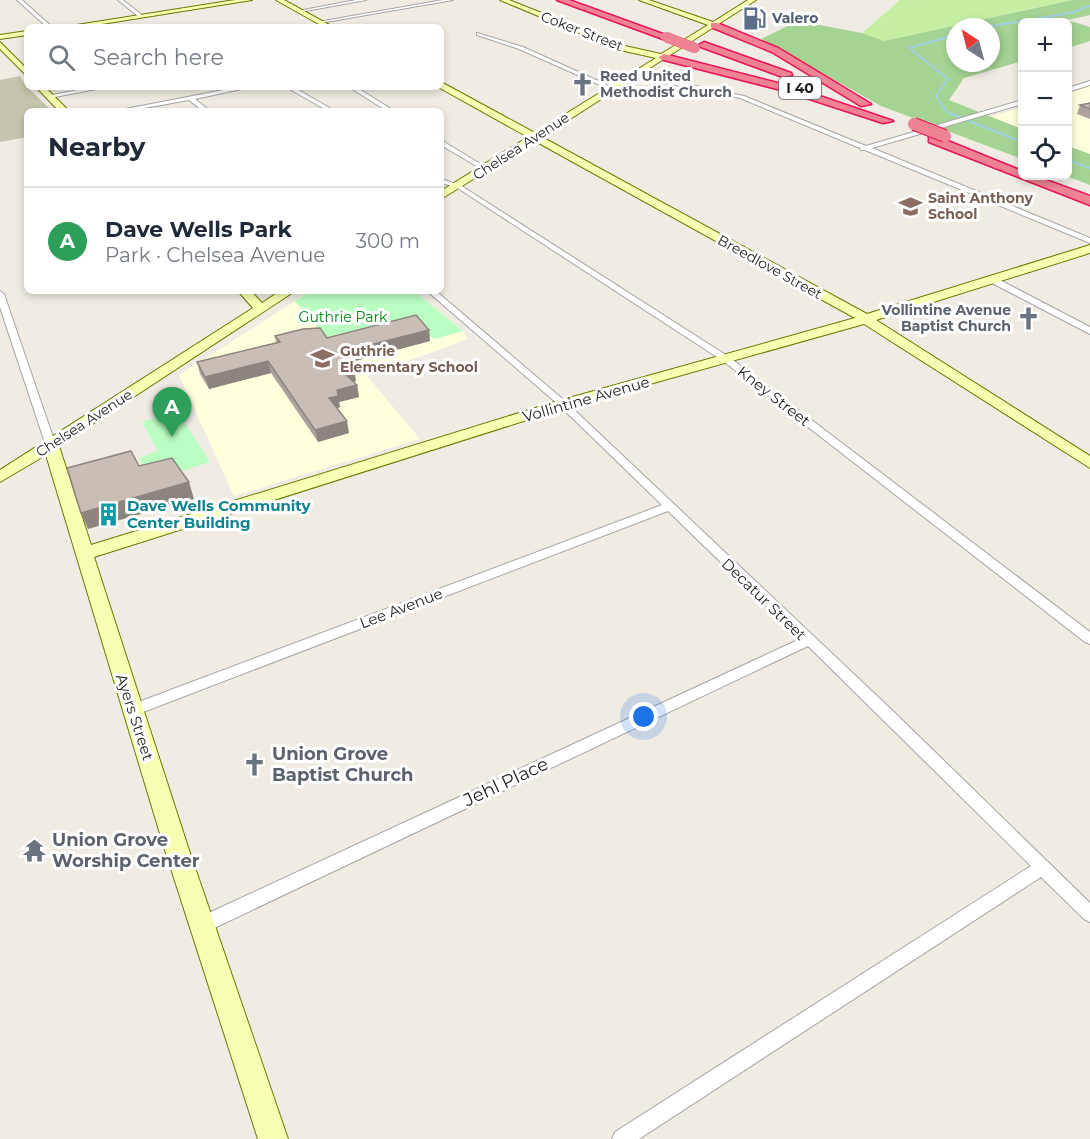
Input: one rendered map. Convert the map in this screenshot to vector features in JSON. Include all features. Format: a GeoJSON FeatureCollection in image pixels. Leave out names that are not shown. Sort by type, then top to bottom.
{"type":"FeatureCollection","features":[{"type":"Feature","properties":{"kind":"highway","name":"I 40"},"geometry":{"type":"LineString","coordinates":[[561,0],[865,104],[910,126],[1018,164]]}},
{"type":"Feature","properties":{"kind":"highway","name":"I 40"},"geometry":{"type":"LineString","coordinates":[[577,0],[670,36]]}},
{"type":"Feature","properties":{"kind":"highway"},"geometry":{"type":"LineString","coordinates":[[714,25],[775,50],[865,104]]}},
{"type":"Feature","properties":{"kind":"highway","name":"I 40"},"geometry":{"type":"LineString","coordinates":[[699,46],[887,121],[910,126]]}},
{"type":"Feature","properties":{"kind":"highway"},"geometry":{"type":"LineString","coordinates":[[664,57],[789,89],[887,121]]}},
{"type":"Feature","properties":{"kind":"highway","name":"I 40"},"geometry":{"type":"LineString","coordinates":[[939,137],[1018,172]]}},
{"type":"Feature","properties":{"kind":"highway","name":"I 40"},"geometry":{"type":"LineString","coordinates":[[1037,180],[1090,201]]}},
{"type":"Feature","properties":{"kind":"highway"},"geometry":{"type":"LineString","coordinates":[[1058,180],[1090,192]]}},
{"type":"Feature","properties":{"kind":"street"},"geometry":{"type":"LineString","coordinates":[[19,0],[47,24]]}},
{"type":"Feature","properties":{"kind":"street"},"geometry":{"type":"LineString","coordinates":[[120,0],[141,16]]}},
{"type":"Feature","properties":{"kind":"street"},"geometry":{"type":"LineString","coordinates":[[270,0],[281,0],[324,24]]}},
{"type":"Feature","properties":{"kind":"street"},"geometry":{"type":"LineString","coordinates":[[300,11],[364,0]]}},
{"type":"Feature","properties":{"kind":"street"},"geometry":{"type":"LineString","coordinates":[[320,22],[451,0]]}},
{"type":"Feature","properties":{"kind":"street","name":"Coker Street"},"geometry":{"type":"LineString","coordinates":[[502,0],[623,48],[664,57]]}},
{"type":"Feature","properties":{"kind":"street"},"geometry":{"type":"LineString","coordinates":[[642,0],[714,25]]}},
{"type":"Feature","properties":{"kind":"street","name":"Chelsea Avenue"},"geometry":{"type":"LineString","coordinates":[[444,194],[753,0]]}},
{"type":"Feature","properties":{"kind":"street"},"geometry":{"type":"LineString","coordinates":[[88,24],[251,1]]}},
{"type":"Feature","properties":{"kind":"street"},"geometry":{"type":"LineString","coordinates":[[0,37],[24,33]]}},
{"type":"Feature","properties":{"kind":"street"},"geometry":{"type":"LineString","coordinates":[[479,34],[521,48],[611,88]]}},
{"type":"Feature","properties":{"kind":"street"},"geometry":{"type":"LineString","coordinates":[[0,44],[24,71]]}},
{"type":"Feature","properties":{"kind":"street"},"geometry":{"type":"LineString","coordinates":[[633,75],[742,97],[1090,241]]}},
{"type":"Feature","properties":{"kind":"street"},"geometry":{"type":"LineString","coordinates":[[1072,89],[1090,83]]}},
{"type":"Feature","properties":{"kind":"street","name":"Breedlove Street"},"geometry":{"type":"LineString","coordinates":[[444,87],[866,319],[1090,463]]}},
{"type":"Feature","properties":{"kind":"street"},"geometry":{"type":"LineString","coordinates":[[43,90],[61,108]]}},
{"type":"Feature","properties":{"kind":"street"},"geometry":{"type":"LineString","coordinates":[[50,96],[85,90]]}},
{"type":"Feature","properties":{"kind":"street"},"geometry":{"type":"LineString","coordinates":[[135,108],[232,90]]}},
{"type":"Feature","properties":{"kind":"street"},"geometry":{"type":"LineString","coordinates":[[294,90],[327,108]]}},
{"type":"Feature","properties":{"kind":"street"},"geometry":{"type":"LineString","coordinates":[[357,90],[386,108]]}},
{"type":"Feature","properties":{"kind":"street"},"geometry":{"type":"LineString","coordinates":[[190,98],[203,108]]}},
{"type":"Feature","properties":{"kind":"street"},"geometry":{"type":"LineString","coordinates":[[863,149],[1018,103]]}},
{"type":"Feature","properties":{"kind":"street"},"geometry":{"type":"LineString","coordinates":[[444,144],[485,169]]}},
{"type":"Feature","properties":{"kind":"street","name":"Kney Street"},"geometry":{"type":"LineString","coordinates":[[444,182],[458,186],[726,359],[1090,639]]}},
{"type":"Feature","properties":{"kind":"street","name":"Vollintine Avenue"},"geometry":{"type":"LineString","coordinates":[[83,554],[563,404],[866,319],[1090,249]]}},
{"type":"Feature","properties":{"kind":"street"},"geometry":{"type":"LineString","coordinates":[[991,279],[1090,331]]}},
{"type":"Feature","properties":{"kind":"street","name":"Ayers Street"},"geometry":{"type":"LineString","coordinates":[[0,294],[51,446],[83,554],[273,1139]]}},
{"type":"Feature","properties":{"kind":"street"},"geometry":{"type":"LineString","coordinates":[[247,294],[261,309]]}},
{"type":"Feature","properties":{"kind":"street","name":"Chelsea Avenue"},"geometry":{"type":"LineString","coordinates":[[0,477],[285,294]]}},
{"type":"Feature","properties":{"kind":"street","name":"Decatur Street"},"geometry":{"type":"LineString","coordinates":[[435,294],[563,404],[890,717],[1090,914]]}},
{"type":"Feature","properties":{"kind":"street","name":"Lee Avenue"},"geometry":{"type":"LineString","coordinates":[[133,710],[670,506]]}},
{"type":"Feature","properties":{"kind":"street","name":"Jehl Place"},"geometry":{"type":"LineString","coordinates":[[204,924],[808,641]]}},
{"type":"Feature","properties":{"kind":"street"},"geometry":{"type":"LineString","coordinates":[[622,1139],[1041,868]]}},
{"type":"Feature","properties":{"kind":"shaded area"},"geometry":{"type":"Polygon","coordinates":[[[20,76],[24,82],[24,90],[30,90],[49,108],[24,108],[24,138],[0,142],[0,80],[20,76]]]}},
{"type":"Feature","properties":{"kind":"shaded area"},"geometry":{"type":"Polygon","coordinates":[[[1090,86],[1090,154],[1072,147],[1072,92],[1090,86]]]}},
{"type":"Feature","properties":{"kind":"shaded area"},"geometry":{"type":"Polygon","coordinates":[[[1018,108],[1018,127],[991,117],[1018,108]]]}},
{"type":"Feature","properties":{"kind":"shaded area"},"geometry":{"type":"Polygon","coordinates":[[[306,294],[418,294],[463,331],[468,339],[367,376],[420,439],[234,496],[179,375],[306,294]]]}},
{"type":"Feature","properties":{"kind":"green space"},"geometry":{"type":"Polygon","coordinates":[[[900,0],[1071,0],[989,18],[946,18],[946,27],[884,41],[862,33],[900,0]]]}},
{"type":"Feature","properties":{"kind":"green space"},"geometry":{"type":"Polygon","coordinates":[[[1072,0],[1090,0],[1090,15],[1072,19],[1018,18],[1018,62],[1000,67],[1000,18],[989,18],[1072,0]]]}},
{"type":"Feature","properties":{"kind":"green space"},"geometry":{"type":"Polygon","coordinates":[[[798,21],[862,33],[884,41],[946,27],[946,72],[984,72],[964,78],[949,100],[1018,127],[1018,157],[881,106],[761,39],[798,21]]]}},
{"type":"Feature","properties":{"kind":"green space"},"geometry":{"type":"Polygon","coordinates":[[[1072,22],[1090,27],[1090,41],[1072,47],[1072,22]]]}},
{"type":"Feature","properties":{"kind":"green space"},"geometry":{"type":"Polygon","coordinates":[[[1072,147],[1090,154],[1090,185],[1072,178],[1072,147]]]}},
{"type":"Feature","properties":{"kind":"green space","name":"Guthrie Park"},"geometry":{"type":"Polygon","coordinates":[[[306,294],[418,294],[463,331],[434,339],[416,325],[333,347],[295,301],[306,294]]]}},
{"type":"Feature","properties":{"kind":"green space"},"geometry":{"type":"Polygon","coordinates":[[[177,411],[210,462],[152,481],[139,458],[158,451],[142,422],[177,411]]]}},
{"type":"Feature","properties":{"kind":"building"},"geometry":{"type":"Polygon","coordinates":[[[1090,103],[1090,109],[1080,105],[1090,103]]]}},
{"type":"Feature","properties":{"kind":"building"},"geometry":{"type":"Polygon","coordinates":[[[416,315],[429,330],[342,352],[354,369],[343,372],[357,385],[337,390],[338,396],[329,398],[347,421],[315,430],[268,361],[205,377],[197,362],[280,342],[275,336],[303,329],[320,328],[327,338],[416,315]]]}},
{"type":"Feature","properties":{"kind":"building"},"geometry":{"type":"Polygon","coordinates":[[[131,451],[139,466],[172,458],[189,482],[81,513],[67,468],[131,451]]]}},
{"type":"Feature","properties":{"kind":"waterway"},"geometry":{"type":"LineString","coordinates":[[1000,25],[1071,13],[1090,6]]}},
{"type":"Feature","properties":{"kind":"waterway"},"geometry":{"type":"LineString","coordinates":[[946,38],[909,48],[948,79],[936,96],[947,112],[1018,140]]}},
{"type":"Feature","properties":{"kind":"waterway"},"geometry":{"type":"LineString","coordinates":[[1072,161],[1090,168]]}},
{"type":"Feature","properties":{"kind":"place","name":"Valero"},"geometry":{"type":"Point","coordinates":[754,18]}},
{"type":"Feature","properties":{"kind":"place","name":"Reed United Methodist Church"},"geometry":{"type":"Point","coordinates":[582,84]}},
{"type":"Feature","properties":{"kind":"place","name":"Saint Anthony School"},"geometry":{"type":"Point","coordinates":[910,206]}},
{"type":"Feature","properties":{"kind":"place","name":"Vollintine Avenue Baptist Church"},"geometry":{"type":"Point","coordinates":[1029,318]}},
{"type":"Feature","properties":{"kind":"place","name":"Guthrie Elementary School"},"geometry":{"type":"Point","coordinates":[322,359]}},
{"type":"Feature","properties":{"kind":"place","name":"Dave Wells Park"},"geometry":{"type":"Point","coordinates":[172,437]}},
{"type":"Feature","properties":{"kind":"place","name":"Dave Wells Community Center Building"},"geometry":{"type":"Point","coordinates":[109,514]}},
{"type":"Feature","properties":{"kind":"place","name":"Union Grove Baptist Church"},"geometry":{"type":"Point","coordinates":[254,764]}},
{"type":"Feature","properties":{"kind":"place","name":"Union Grove Worship Center"},"geometry":{"type":"Point","coordinates":[34,850]}}]}
